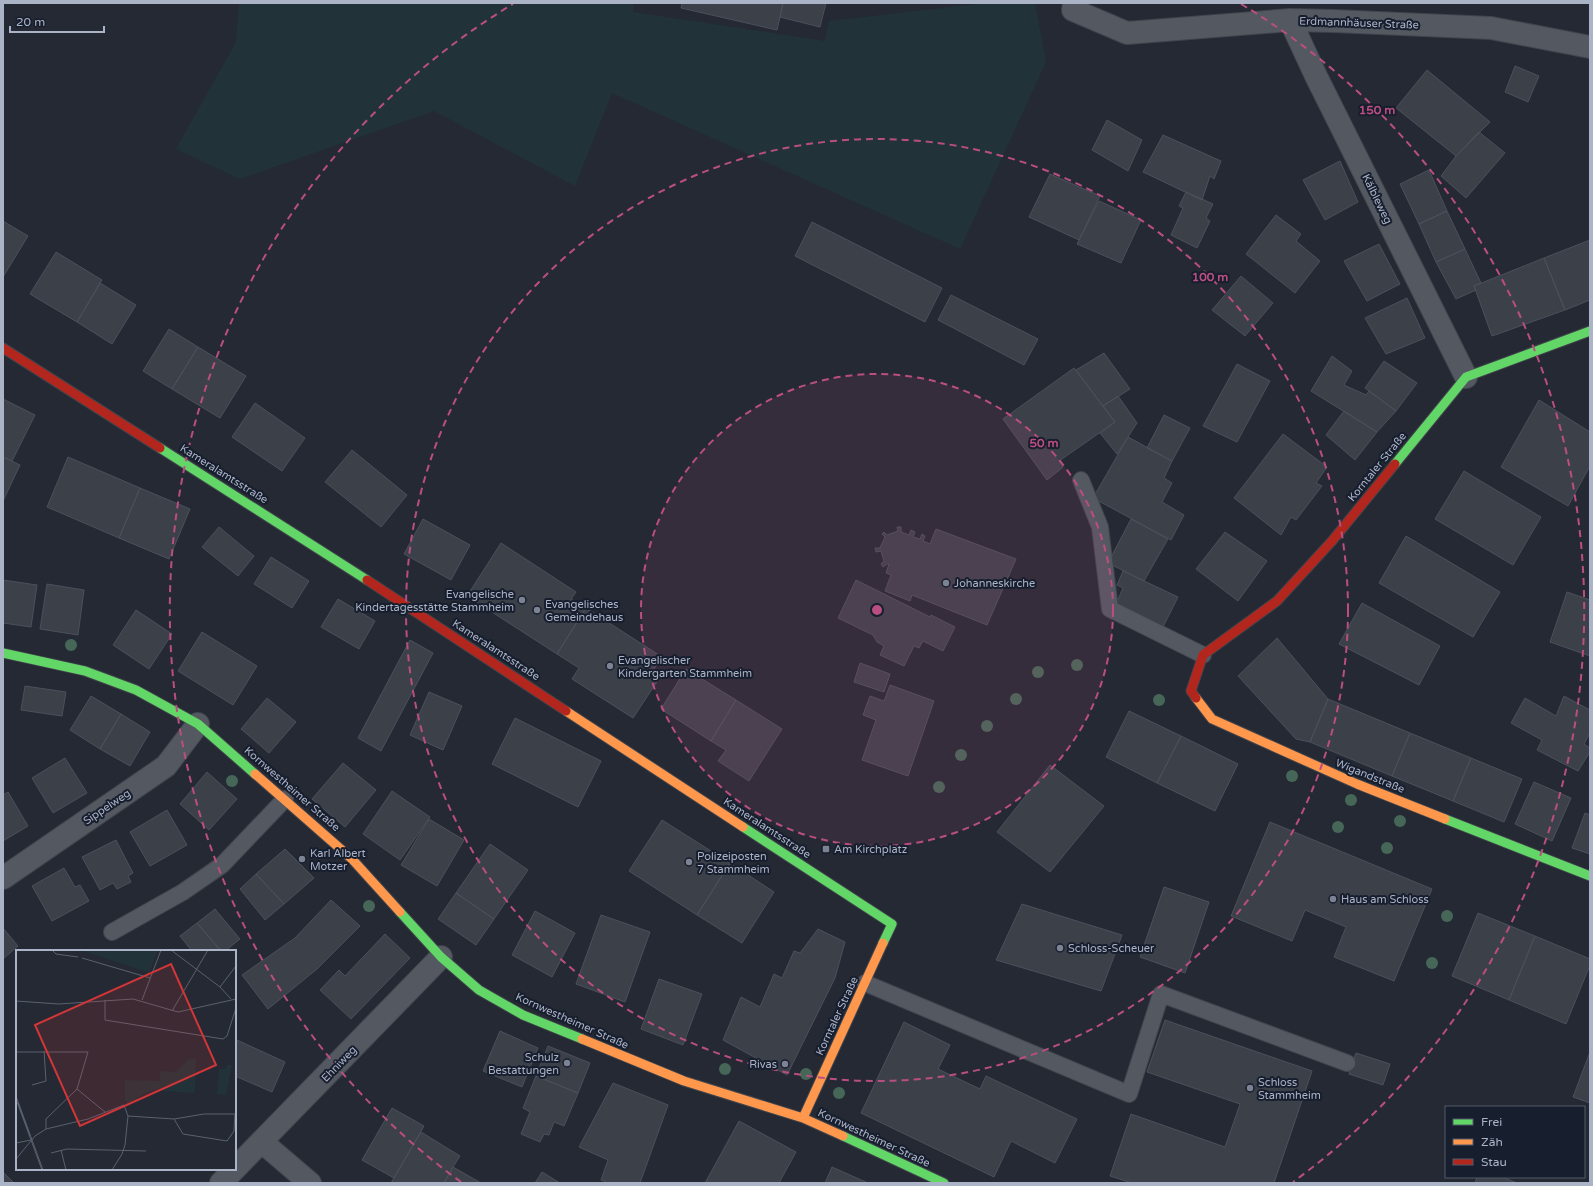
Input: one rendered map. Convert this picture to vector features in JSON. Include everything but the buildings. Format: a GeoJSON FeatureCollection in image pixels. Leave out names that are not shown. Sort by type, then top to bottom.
{"type":"FeatureCollection","features":[{"type":"Feature","properties":{"kind":"street","name":"Erdmannhäuser Straße"},"geometry":{"type":"LineString","coordinates":[[1074,3],[1073,10],[1127,33],[1290,20],[1334,21],[1491,28],[1590,47]]}},
{"type":"Feature","properties":{"kind":"street","name":"Kälbleweg"},"geometry":{"type":"LineString","coordinates":[[1290,20],[1316,76],[1466,377]]}},
{"type":"Feature","properties":{"kind":"street"},"geometry":{"type":"LineString","coordinates":[[1466,377],[1590,331]]}},
{"type":"Feature","properties":{"kind":"street","name":"Kameralamtsstraße"},"geometry":{"type":"LineString","coordinates":[[3,348],[343,564],[647,765],[892,924]]}},
{"type":"Feature","properties":{"kind":"street","name":"Korntaler Straße"},"geometry":{"type":"LineString","coordinates":[[1203,655],[1277,601],[1332,541],[1466,377]]}},
{"type":"Feature","properties":{"kind":"street","name":"Kornwestheimer Straße"},"geometry":{"type":"LineString","coordinates":[[3,653],[85,671],[136,690],[198,724],[352,859],[441,958],[479,990],[524,1015],[684,1081],[803,1118],[944,1183]]}},
{"type":"Feature","properties":{"kind":"street","name":"Wigandstraße"},"geometry":{"type":"LineString","coordinates":[[1203,655],[1191,691],[1212,719],[1357,784],[1590,876]]}},
{"type":"Feature","properties":{"kind":"street","name":"Sippelweg"},"geometry":{"type":"LineString","coordinates":[[3,878],[166,766],[198,724]]}},
{"type":"Feature","properties":{"kind":"street","name":"Korntaler Straße"},"geometry":{"type":"LineString","coordinates":[[803,1118],[892,924]]}},
{"type":"Feature","properties":{"kind":"street","name":"Ehniweg"},"geometry":{"type":"LineString","coordinates":[[236,1168],[441,958]]}},
{"type":"Feature","properties":{"kind":"street"},"geometry":{"type":"LineString","coordinates":[[262,1142],[310,1183]]}},
{"type":"Feature","properties":{"kind":"street","name":"Ehniweg"},"geometry":{"type":"LineString","coordinates":[[221,1183],[234,1170]]}},
{"type":"Feature","properties":{"kind":"lane"},"geometry":{"type":"LineString","coordinates":[[1081,480],[1100,527],[1110,609],[1203,655]]}},
{"type":"Feature","properties":{"kind":"lane"},"geometry":{"type":"LineString","coordinates":[[112,932],[183,892],[222,866],[285,800]]}},
{"type":"Feature","properties":{"kind":"lane"},"geometry":{"type":"LineString","coordinates":[[865,983],[1129,1094],[1161,994],[1347,1063]]}},
{"type":"Feature","properties":{"kind":"shaded area"},"geometry":{"type":"Polygon","coordinates":[[[239,3],[633,3],[633,12],[825,41],[829,21],[986,3],[1035,3],[1046,62],[960,249],[612,93],[575,186],[434,111],[240,179],[176,149],[236,42],[239,3]]]}},
{"type":"Feature","properties":{"kind":"traffic: fast"},"geometry":{"type":"LineString","coordinates":[[1395,464],[1466,377],[1590,331]]}},
{"type":"Feature","properties":{"kind":"traffic: fast"},"geometry":{"type":"LineString","coordinates":[[160,448],[367,580]]}},
{"type":"Feature","properties":{"kind":"traffic: fast"},"geometry":{"type":"LineString","coordinates":[[3,653],[85,671],[136,690],[198,724],[255,774]]}},
{"type":"Feature","properties":{"kind":"traffic: fast"},"geometry":{"type":"LineString","coordinates":[[1445,819],[1590,876]]}},
{"type":"Feature","properties":{"kind":"traffic: fast"},"geometry":{"type":"LineString","coordinates":[[743,827],[892,924],[883,943]]}},
{"type":"Feature","properties":{"kind":"traffic: fast"},"geometry":{"type":"LineString","coordinates":[[400,912],[441,957],[479,990],[523,1015],[582,1039]]}},
{"type":"Feature","properties":{"kind":"traffic: fast"},"geometry":{"type":"LineString","coordinates":[[843,1136],[944,1183]]}},
{"type":"Feature","properties":{"kind":"traffic: slow"},"geometry":{"type":"LineString","coordinates":[[1196,698],[1212,719],[1357,784],[1445,819]]}},
{"type":"Feature","properties":{"kind":"traffic: slow"},"geometry":{"type":"LineString","coordinates":[[566,711],[743,827]]}},
{"type":"Feature","properties":{"kind":"traffic: slow"},"geometry":{"type":"LineString","coordinates":[[255,774],[352,859],[400,912]]}},
{"type":"Feature","properties":{"kind":"traffic: slow"},"geometry":{"type":"LineString","coordinates":[[803,1118],[883,943]]}},
{"type":"Feature","properties":{"kind":"traffic: slow"},"geometry":{"type":"LineString","coordinates":[[582,1039],[684,1081],[803,1118],[843,1136]]}},
{"type":"Feature","properties":{"kind":"traffic: jam"},"geometry":{"type":"LineString","coordinates":[[3,348],[160,448]]}},
{"type":"Feature","properties":{"kind":"traffic: jam"},"geometry":{"type":"LineString","coordinates":[[1196,698],[1191,691],[1203,655],[1277,601],[1332,541],[1395,464]]}},
{"type":"Feature","properties":{"kind":"traffic: jam"},"geometry":{"type":"LineString","coordinates":[[367,580],[566,711]]}},
{"type":"Feature","properties":{"kind":"place","name":"Johanneskirche"},"geometry":{"type":"Point","coordinates":[946,583]}},
{"type":"Feature","properties":{"kind":"place","name":"Evangelische Kindertagesstätte Stammheim"},"geometry":{"type":"Point","coordinates":[522,600]}},
{"type":"Feature","properties":{"kind":"place","name":"Evangelisches Gemeindehaus"},"geometry":{"type":"Point","coordinates":[537,610]}},
{"type":"Feature","properties":{"kind":"place","name":"Evangelischer Kindergarten Stammheim"},"geometry":{"type":"Point","coordinates":[610,666]}},
{"type":"Feature","properties":{"kind":"place","name":"Am Kirchplatz"},"geometry":{"type":"Point","coordinates":[826,849]}},
{"type":"Feature","properties":{"kind":"place","name":"Karl Albert Motzer"},"geometry":{"type":"Point","coordinates":[302,859]}},
{"type":"Feature","properties":{"kind":"place","name":"Polizeiposten 7 Stammheim"},"geometry":{"type":"Point","coordinates":[689,862]}},
{"type":"Feature","properties":{"kind":"place","name":"Haus am Schloss"},"geometry":{"type":"Point","coordinates":[1333,899]}},
{"type":"Feature","properties":{"kind":"place","name":"Schloss-Scheuer"},"geometry":{"type":"Point","coordinates":[1060,948]}},
{"type":"Feature","properties":{"kind":"place","name":"Schulz Bestattungen"},"geometry":{"type":"Point","coordinates":[567,1063]}},
{"type":"Feature","properties":{"kind":"place","name":"Rivas"},"geometry":{"type":"Point","coordinates":[785,1064]}},
{"type":"Feature","properties":{"kind":"place","name":"Schloss Stammheim"},"geometry":{"type":"Point","coordinates":[1250,1088]}}]}
